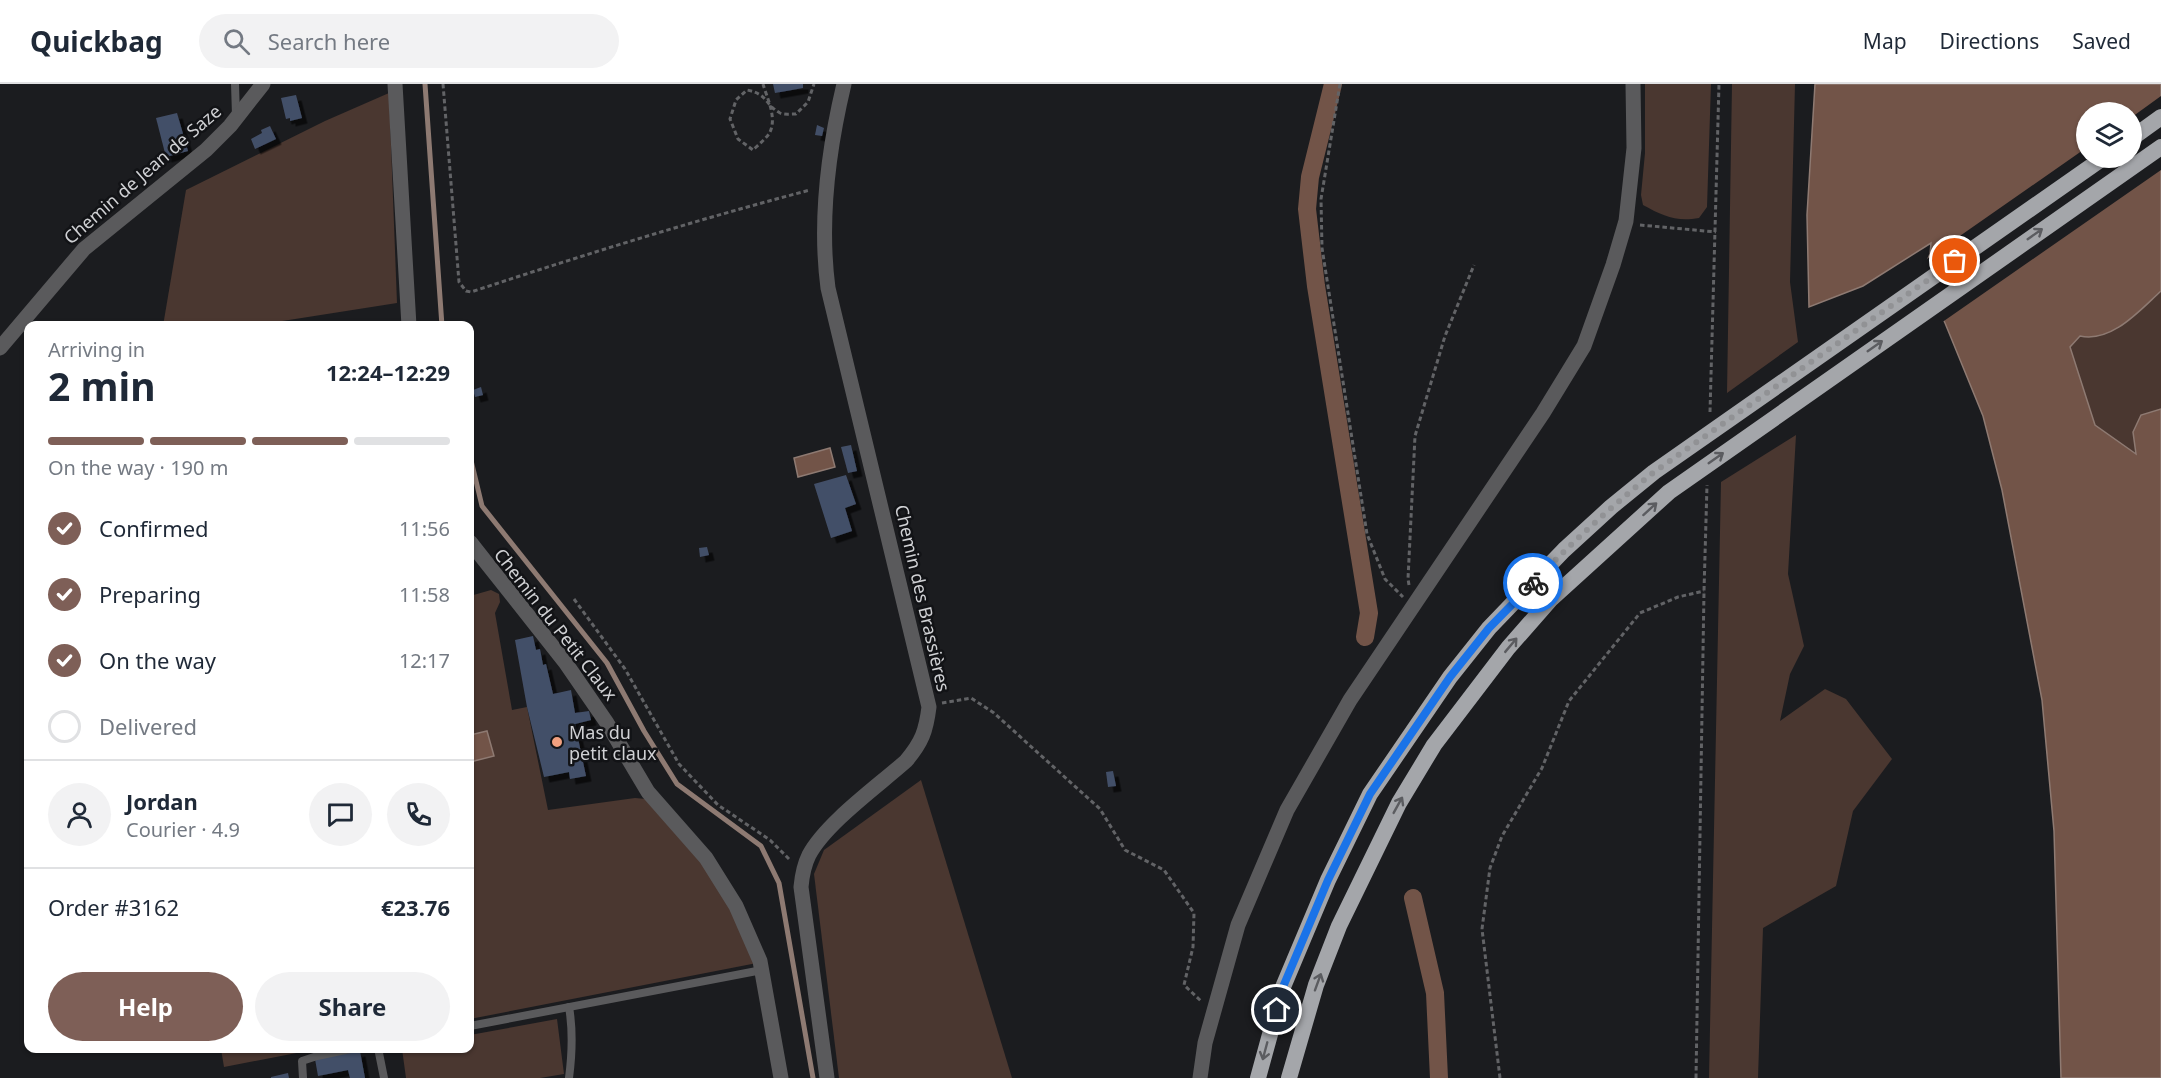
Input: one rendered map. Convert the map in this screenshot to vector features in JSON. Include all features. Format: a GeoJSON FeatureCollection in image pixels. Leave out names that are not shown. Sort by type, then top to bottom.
{"type":"FeatureCollection","features":[{"type":"Feature","properties":{"kind":"highway"},"geometry":{"type":"LineString","coordinates":[[2142,131],[2161,117]]}},
{"type":"Feature","properties":{"kind":"highway"},"geometry":{"type":"LineString","coordinates":[[1289,1078],[1316,985],[1339,926],[1399,803],[1434,745],[1508,648],[1551,599],[1669,492],[2161,147]]}},
{"type":"Feature","properties":{"kind":"highway"},"geometry":{"type":"LineString","coordinates":[[1258,1078],[1283,987],[1328,880],[1370,794],[1450,677],[1489,628],[1564,550],[1654,472],[2089,168]]}},
{"type":"Feature","properties":{"kind":"street","name":"Chemin de Jean de Saze"},"geometry":{"type":"LineString","coordinates":[[0,348],[84,249],[206,150],[237,118],[263,84]]}},
{"type":"Feature","properties":{"kind":"street"},"geometry":{"type":"LineString","coordinates":[[396,84],[409,321]]}},
{"type":"Feature","properties":{"kind":"street","name":"Chemin des Brassières"},"geometry":{"type":"LineString","coordinates":[[827,1078],[801,887],[802,874],[807,858],[822,835],[906,761],[917,748],[927,730],[929,707],[828,288],[824,253],[826,186],[844,84]]}},
{"type":"Feature","properties":{"kind":"street"},"geometry":{"type":"LineString","coordinates":[[1200,1078],[1205,1043],[1238,925],[1287,810],[1350,700],[1543,413],[1584,346],[1626,221],[1634,148],[1633,84]]}},
{"type":"Feature","properties":{"kind":"street","name":"Chemin du Petit Claux"},"geometry":{"type":"LineString","coordinates":[[474,547],[565,662],[607,723],[648,792],[706,858],[736,906],[760,961],[781,1078]]}},
{"type":"Feature","properties":{"kind":"lane"},"geometry":{"type":"LineString","coordinates":[[235,84],[237,118]]}},
{"type":"Feature","properties":{"kind":"lane"},"geometry":{"type":"LineString","coordinates":[[474,1025],[762,970]]}},
{"type":"Feature","properties":{"kind":"lane"},"geometry":{"type":"LineString","coordinates":[[569,1007],[571,1019],[569,1078]]}},
{"type":"Feature","properties":{"kind":"lane"},"geometry":{"type":"LineString","coordinates":[[303,1078],[302,1061],[331,1053]]}},
{"type":"Feature","properties":{"kind":"lane"},"geometry":{"type":"LineString","coordinates":[[379,1053],[384,1078]]}},
{"type":"Feature","properties":{"kind":"path"},"geometry":{"type":"LineString","coordinates":[[443,84],[459,282],[466,291],[471,292],[549,266],[753,205],[826,186]]}},
{"type":"Feature","properties":{"kind":"path"},"geometry":{"type":"LineString","coordinates":[[763,84],[768,101],[772,116],[770,132],[753,150],[738,139],[730,119],[736,100],[747,90],[759,92],[768,101],[781,113],[796,114],[808,102],[814,84]]}},
{"type":"Feature","properties":{"kind":"path"},"geometry":{"type":"LineString","coordinates":[[1340,84],[1321,199],[1322,248],[1367,534],[1385,579],[1399,594],[1414,604]]}},
{"type":"Feature","properties":{"kind":"path"},"geometry":{"type":"LineString","coordinates":[[1626,221],[1640,225],[1716,232],[1719,84]]}},
{"type":"Feature","properties":{"kind":"path"},"geometry":{"type":"LineString","coordinates":[[1414,604],[1408,579],[1415,436],[1445,336],[1474,265]]}},
{"type":"Feature","properties":{"kind":"path"},"geometry":{"type":"LineString","coordinates":[[1500,1078],[1482,929],[1490,868],[1502,836],[1542,768],[1569,701],[1640,614],[1678,597],[1704,591],[1696,1078]]}},
{"type":"Feature","properties":{"kind":"path"},"geometry":{"type":"LineString","coordinates":[[574,599],[625,669],[679,764],[718,805],[770,840],[802,874]]}},
{"type":"Feature","properties":{"kind":"path"},"geometry":{"type":"LineString","coordinates":[[929,707],[951,700],[971,698],[994,713],[1100,809],[1125,850],[1164,870],[1194,913],[1193,947],[1184,985],[1200,1001],[1216,1005]]}},
{"type":"Feature","properties":{"kind":"shaded area"},"geometry":{"type":"Polygon","coordinates":[[[1645,84],[1711,84],[1707,207],[1699,218],[1670,217],[1643,205],[1641,195],[1645,153],[1645,84]]]}},
{"type":"Feature","properties":{"kind":"shaded area"},"geometry":{"type":"Polygon","coordinates":[[[1732,84],[1795,84],[1790,282],[1798,342],[1727,393],[1732,84]]]}},
{"type":"Feature","properties":{"kind":"shaded area"},"geometry":{"type":"Polygon","coordinates":[[[1815,84],[2161,84],[2161,291],[2135,315],[2114,330],[2092,337],[2080,336],[2070,347],[2095,425],[2136,454],[2133,432],[2141,415],[2161,409],[2161,1078],[2061,1078],[2054,831],[2042,700],[2002,490],[1983,416],[1931,294],[1924,268],[1930,254],[1931,243],[1863,286],[1809,307],[1807,215],[1815,84]]]}},
{"type":"Feature","properties":{"kind":"shaded area"},"geometry":{"type":"Polygon","coordinates":[[[389,93],[397,303],[282,321],[164,321],[186,190],[325,121],[389,93]]]}},
{"type":"Feature","properties":{"kind":"shaded area"},"geometry":{"type":"Polygon","coordinates":[[[2161,291],[2161,409],[2141,415],[2137,455],[2095,425],[2070,347],[2080,336],[2134,316],[2161,291]]]}},
{"type":"Feature","properties":{"kind":"shaded area"},"geometry":{"type":"Polygon","coordinates":[[[1796,435],[1788,574],[1804,646],[1790,674],[1780,721],[1825,689],[1846,699],[1892,759],[1853,811],[1836,886],[1763,928],[1758,1078],[1709,1078],[1721,482],[1796,435]]]}},
{"type":"Feature","properties":{"kind":"shaded area"},"geometry":{"type":"Polygon","coordinates":[[[830,448],[835,467],[798,477],[794,458],[830,448]]]}},
{"type":"Feature","properties":{"kind":"shaded area"},"geometry":{"type":"Polygon","coordinates":[[[491,590],[499,594],[500,602],[495,613],[512,710],[527,707],[548,810],[635,798],[646,799],[702,860],[734,909],[757,963],[474,1018],[474,595],[491,590]]]}},
{"type":"Feature","properties":{"kind":"shaded area"},"geometry":{"type":"Polygon","coordinates":[[[487,731],[494,756],[474,761],[474,734],[487,731]]]}},
{"type":"Feature","properties":{"kind":"shaded area"},"geometry":{"type":"Polygon","coordinates":[[[921,780],[1012,1078],[839,1078],[814,874],[824,850],[921,780]]]}},
{"type":"Feature","properties":{"kind":"shaded area"},"geometry":{"type":"Polygon","coordinates":[[[557,1019],[564,1074],[540,1078],[406,1078],[403,1053],[474,1053],[474,1034],[557,1019]]]}},
{"type":"Feature","properties":{"kind":"shaded area"},"geometry":{"type":"Polygon","coordinates":[[[222,1053],[296,1053],[224,1067],[222,1053]]]}},
{"type":"Feature","properties":{"kind":"pier"},"geometry":{"type":"Polygon","coordinates":[[[2161,96],[2161,170],[1941,323],[1928,295],[1921,268],[1924,261],[2076,155],[2076,168],[2142,168],[2142,110],[2161,96]]]}},
{"type":"Feature","properties":{"kind":"building"},"geometry":{"type":"Polygon","coordinates":[[[773,84],[803,84],[803,88],[775,93],[773,84]]]}},
{"type":"Feature","properties":{"kind":"building"},"geometry":{"type":"Polygon","coordinates":[[[296,95],[302,118],[290,121],[290,118],[286,119],[281,98],[296,95]]]}},
{"type":"Feature","properties":{"kind":"building"},"geometry":{"type":"Polygon","coordinates":[[[177,113],[188,151],[166,157],[156,118],[177,113]]]}},
{"type":"Feature","properties":{"kind":"building"},"geometry":{"type":"Polygon","coordinates":[[[817,125],[824,128],[822,136],[815,135],[817,125]]]}},
{"type":"Feature","properties":{"kind":"building"},"geometry":{"type":"Polygon","coordinates":[[[270,126],[276,139],[255,149],[251,139],[270,126]]]}},
{"type":"Feature","properties":{"kind":"building"},"geometry":{"type":"Polygon","coordinates":[[[481,387],[483,395],[475,397],[474,390],[481,387]]]}},
{"type":"Feature","properties":{"kind":"building"},"geometry":{"type":"Polygon","coordinates":[[[851,445],[857,471],[848,473],[841,447],[851,445]]]}},
{"type":"Feature","properties":{"kind":"building"},"geometry":{"type":"Polygon","coordinates":[[[846,475],[856,504],[845,508],[852,531],[831,538],[814,484],[846,475]]]}},
{"type":"Feature","properties":{"kind":"building"},"geometry":{"type":"Polygon","coordinates":[[[707,547],[709,555],[700,557],[699,548],[707,547]]]}},
{"type":"Feature","properties":{"kind":"building"},"geometry":{"type":"Polygon","coordinates":[[[533,636],[536,650],[540,649],[543,665],[546,664],[553,694],[571,690],[575,713],[589,711],[591,720],[575,724],[586,776],[570,779],[569,772],[544,777],[527,707],[515,640],[533,636]]]}},
{"type":"Feature","properties":{"kind":"building"},"geometry":{"type":"Polygon","coordinates":[[[1113,771],[1116,786],[1108,787],[1106,772],[1113,771]]]}},
{"type":"Feature","properties":{"kind":"building"},"geometry":{"type":"Polygon","coordinates":[[[360,1053],[365,1078],[350,1078],[348,1070],[318,1076],[315,1059],[360,1053]]]}},
{"type":"Feature","properties":{"kind":"building"},"geometry":{"type":"Polygon","coordinates":[[[288,1073],[289,1078],[271,1078],[271,1077],[288,1073]]]}},
{"type":"Feature","properties":{"kind":"waterway"},"geometry":{"type":"LineString","coordinates":[[425,84],[442,321]]}},
{"type":"Feature","properties":{"kind":"waterway"},"geometry":{"type":"LineString","coordinates":[[1333,84],[1310,177],[1307,209],[1316,286],[1369,613],[1365,637]]}},
{"type":"Feature","properties":{"kind":"waterway"},"geometry":{"type":"LineString","coordinates":[[474,473],[482,506],[607,663],[644,731],[677,784],[761,846],[779,883],[813,1078]]}},
{"type":"Feature","properties":{"kind":"waterway"},"geometry":{"type":"LineString","coordinates":[[1413,898],[1435,993],[1439,1078]]}},
{"type":"Feature","properties":{"kind":"way so far"},"geometry":{"type":"LineString","coordinates":[[1533,583],[1564,550],[1654,472],[1955,261]]}},
{"type":"Feature","properties":{"kind":"place","name":"Mas du petit claux"},"geometry":{"type":"Point","coordinates":[557,742]}},
{"type":"Feature","properties":{"kind":"route"},"geometry":{"type":"LineString","coordinates":[[1277,1010],[1283,987],[1328,880],[1370,794],[1450,677],[1489,628],[1533,583]]}}]}
